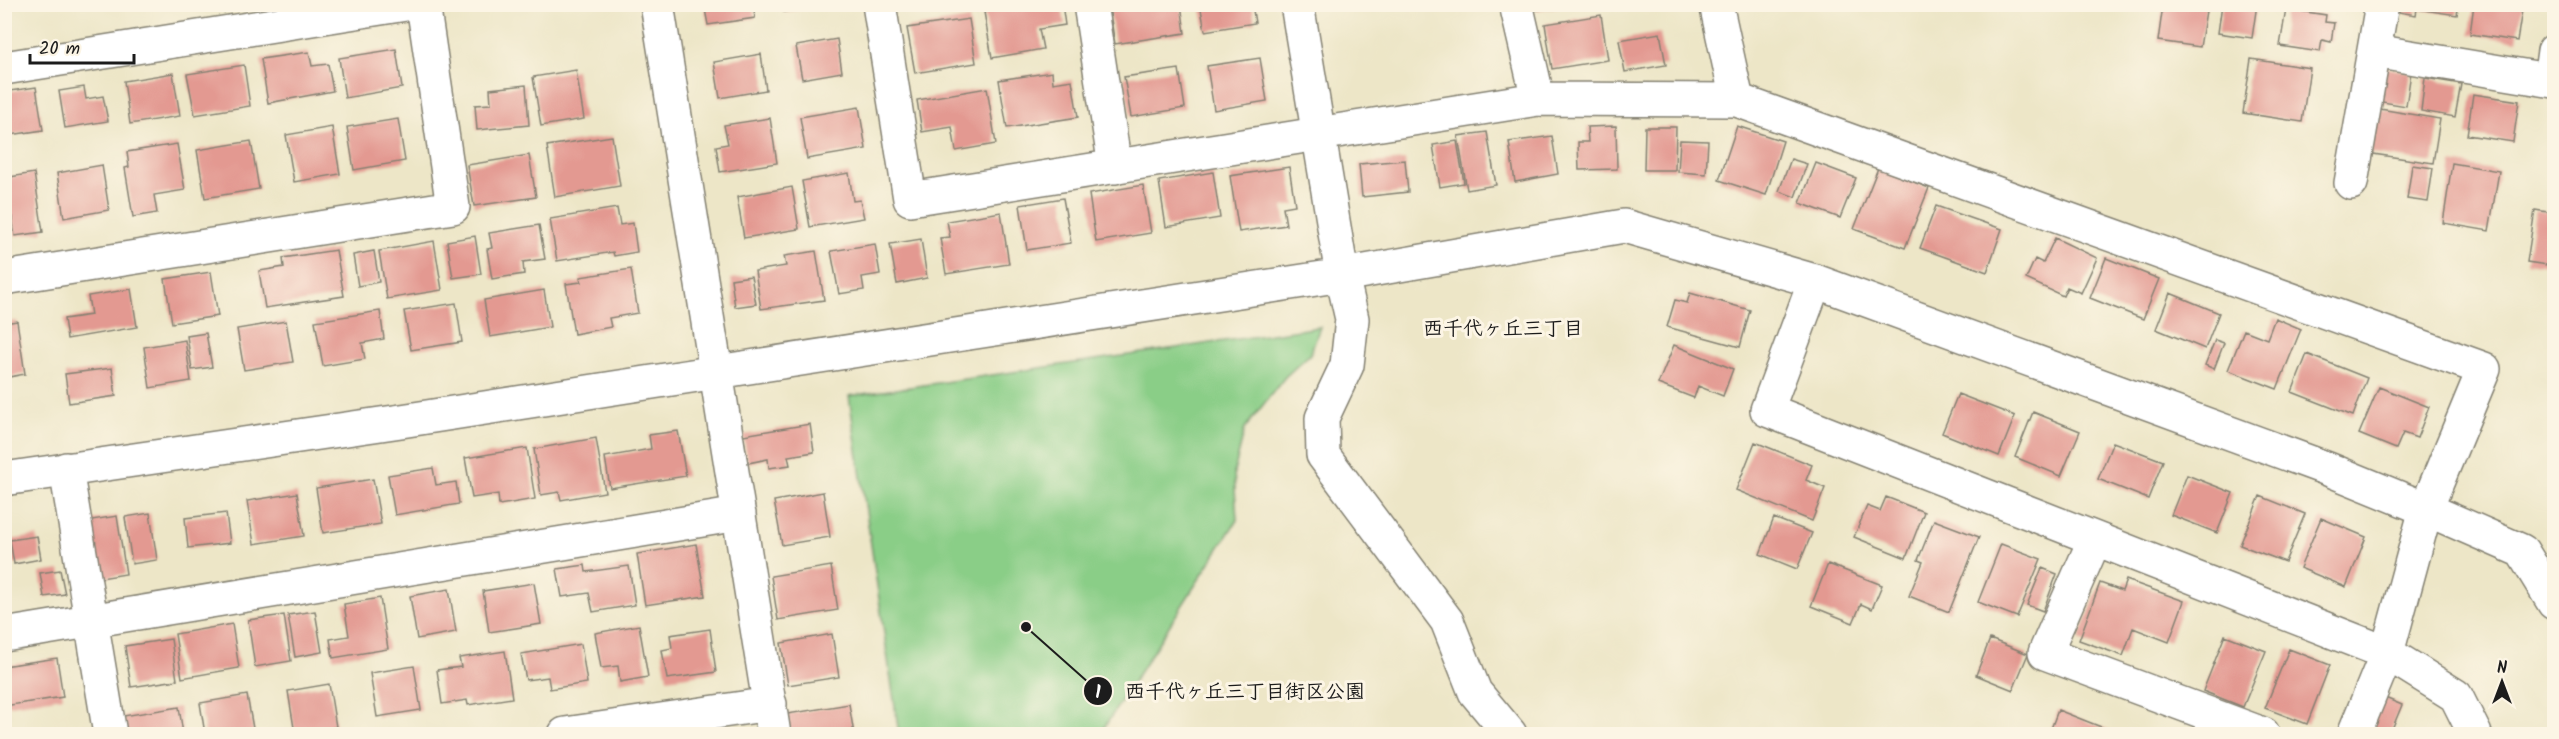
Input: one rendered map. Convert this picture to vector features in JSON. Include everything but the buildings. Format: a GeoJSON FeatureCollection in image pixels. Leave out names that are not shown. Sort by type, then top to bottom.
{"type":"FeatureCollection","features":[{"type":"Feature","properties":{"kind":"street"},"geometry":{"type":"LineString","coordinates":[[4,68],[406,4]]}},
{"type":"Feature","properties":{"kind":"street"},"geometry":{"type":"LineString","coordinates":[[4,278],[453,207],[423,4]]}},
{"type":"Feature","properties":{"kind":"street"},"geometry":{"type":"LineString","coordinates":[[565,735],[772,719],[657,4]]}},
{"type":"Feature","properties":{"kind":"street"},"geometry":{"type":"LineString","coordinates":[[879,4],[910,199],[1318,136],[1538,99],[1737,100],[2484,369],[2426,509],[2387,653],[2354,735]]}},
{"type":"Feature","properties":{"kind":"street"},"geometry":{"type":"LineString","coordinates":[[1090,4],[1115,167]]}},
{"type":"Feature","properties":{"kind":"street"},"geometry":{"type":"LineString","coordinates":[[1297,4],[1342,275],[1352,319],[1347,365],[1322,418],[1323,455],[1447,621],[1475,692],[1510,735]]}},
{"type":"Feature","properties":{"kind":"street"},"geometry":{"type":"LineString","coordinates":[[1516,4],[1538,99]]}},
{"type":"Feature","properties":{"kind":"street"},"geometry":{"type":"LineString","coordinates":[[1716,4],[1737,100]]}},
{"type":"Feature","properties":{"kind":"street"},"geometry":{"type":"LineString","coordinates":[[2351,183],[2382,4]]}},
{"type":"Feature","properties":{"kind":"street"},"geometry":{"type":"LineString","coordinates":[[2374,51],[2553,71]]}},
{"type":"Feature","properties":{"kind":"street"},"geometry":{"type":"LineString","coordinates":[[4,479],[400,421],[1342,275],[1624,226],[1815,281],[2328,469],[2522,551],[2554,603]]}},
{"type":"Feature","properties":{"kind":"street"},"geometry":{"type":"LineString","coordinates":[[1815,281],[1767,410],[2387,653],[2456,696],[2475,735]]}},
{"type":"Feature","properties":{"kind":"street"},"geometry":{"type":"LineString","coordinates":[[66,469],[110,735]]}},
{"type":"Feature","properties":{"kind":"street"},"geometry":{"type":"LineString","coordinates":[[4,635],[739,514]]}},
{"type":"Feature","properties":{"kind":"street"},"geometry":{"type":"LineString","coordinates":[[2095,538],[2045,653],[2263,735]]}},
{"type":"Feature","properties":{"kind":"green space"},"geometry":{"type":"Polygon","coordinates":[[[1320,327],[1310,354],[1285,377],[1245,428],[1234,472],[1237,520],[1100,734],[899,734],[849,396],[1320,327]]]}},
{"type":"Feature","properties":{"kind":"place","name":"西千代ヶ丘三丁目街区公園"},"geometry":{"type":"Point","coordinates":[1026,627]}},
{"type":"Feature","properties":{"kind":"district","name":"西千代ヶ丘三丁目"},"geometry":{"type":"Point","coordinates":[1503,328]}}]}
